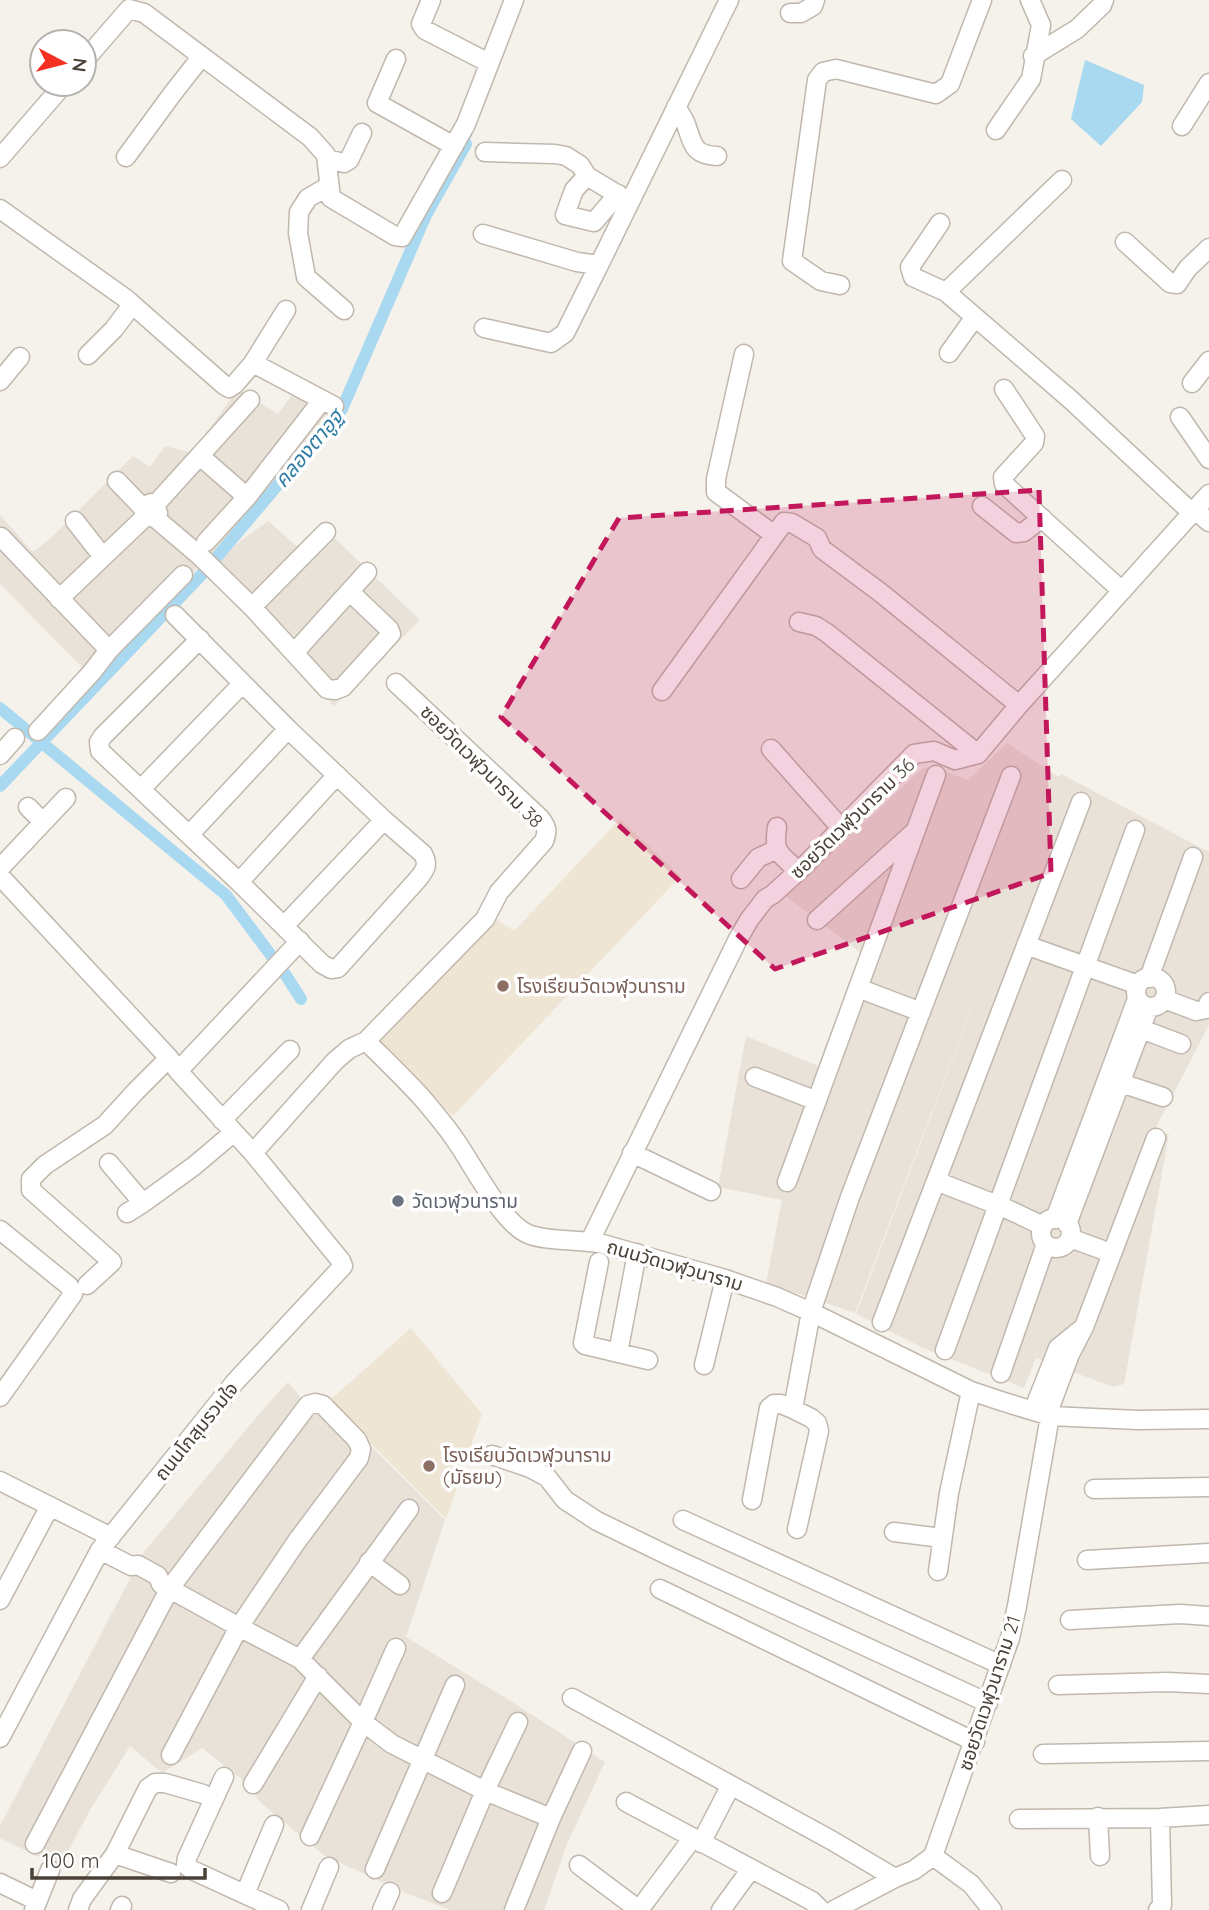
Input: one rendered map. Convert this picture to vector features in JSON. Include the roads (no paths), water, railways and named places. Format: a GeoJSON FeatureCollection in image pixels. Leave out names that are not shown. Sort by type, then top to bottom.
{"type":"FeatureCollection","features":[{"type":"Feature","properties":{"kind":"street"},"geometry":{"type":"LineString","coordinates":[[431,0],[421,24],[425,30],[489,63]]}},
{"type":"Feature","properties":{"kind":"street"},"geometry":{"type":"LineString","coordinates":[[98,45],[129,9],[144,13],[310,137],[326,156],[331,198],[395,236],[402,237],[466,124],[514,0]]}},
{"type":"Feature","properties":{"kind":"street"},"geometry":{"type":"LineString","coordinates":[[484,328],[551,343],[565,333],[599,265],[624,198],[676,107],[729,0]]}},
{"type":"Feature","properties":{"kind":"street"},"geometry":{"type":"LineString","coordinates":[[790,13],[801,13],[813,6],[815,0]]}},
{"type":"Feature","properties":{"kind":"street"},"geometry":{"type":"LineString","coordinates":[[840,285],[821,281],[792,261],[817,80],[823,72],[836,69],[936,94],[950,84],[982,0]]}},
{"type":"Feature","properties":{"kind":"street"},"geometry":{"type":"LineString","coordinates":[[996,130],[1031,79],[1041,25],[1030,0]]}},
{"type":"Feature","properties":{"kind":"street"},"geometry":{"type":"LineString","coordinates":[[1035,55],[1077,29],[1104,0]]}},
{"type":"Feature","properties":{"kind":"street"},"geometry":{"type":"LineString","coordinates":[[126,157],[202,56]]}},
{"type":"Feature","properties":{"kind":"street"},"geometry":{"type":"LineString","coordinates":[[397,59],[377,103],[454,146]]}},
{"type":"Feature","properties":{"kind":"street"},"geometry":{"type":"LineString","coordinates":[[1182,126],[1206,97]]}},
{"type":"Feature","properties":{"kind":"street"},"geometry":{"type":"LineString","coordinates":[[0,158],[52,98]]}},
{"type":"Feature","properties":{"kind":"street"},"geometry":{"type":"LineString","coordinates":[[676,107],[694,148],[706,156],[717,156]]}},
{"type":"Feature","properties":{"kind":"street"},"geometry":{"type":"LineString","coordinates":[[327,159],[344,163],[349,160],[362,133]]}},
{"type":"Feature","properties":{"kind":"street"},"geometry":{"type":"LineString","coordinates":[[485,152],[566,156],[580,165],[587,176],[624,198]]}},
{"type":"Feature","properties":{"kind":"street"},"geometry":{"type":"LineString","coordinates":[[587,176],[574,190],[565,215],[594,222],[624,198]]}},
{"type":"Feature","properties":{"kind":"street"},"geometry":{"type":"LineString","coordinates":[[946,292],[1062,180]]}},
{"type":"Feature","properties":{"kind":"street"},"geometry":{"type":"LineString","coordinates":[[329,186],[308,198],[299,212],[298,233],[306,278],[344,310]]}},
{"type":"Feature","properties":{"kind":"street"},"geometry":{"type":"LineString","coordinates":[[0,209],[125,298],[229,388],[253,363],[286,310]]}},
{"type":"Feature","properties":{"kind":"street"},"geometry":{"type":"LineString","coordinates":[[940,223],[910,267],[913,277],[946,292],[1209,522]]}},
{"type":"Feature","properties":{"kind":"street"},"geometry":{"type":"LineString","coordinates":[[483,234],[577,262],[599,265]]}},
{"type":"Feature","properties":{"kind":"street"},"geometry":{"type":"LineString","coordinates":[[1125,242],[1170,283],[1177,284],[1188,268],[1209,248]]}},
{"type":"Feature","properties":{"kind":"street"},"geometry":{"type":"LineString","coordinates":[[88,355],[114,329],[132,305]]}},
{"type":"Feature","properties":{"kind":"street"},"geometry":{"type":"LineString","coordinates":[[949,353],[975,317]]}},
{"type":"Feature","properties":{"kind":"street"},"geometry":{"type":"LineString","coordinates":[[744,354],[716,479],[716,492],[773,534]]}},
{"type":"Feature","properties":{"kind":"street"},"geometry":{"type":"LineString","coordinates":[[0,381],[20,357]]}},
{"type":"Feature","properties":{"kind":"street"},"geometry":{"type":"LineString","coordinates":[[1192,383],[1209,361]]}},
{"type":"Feature","properties":{"kind":"street"},"geometry":{"type":"LineString","coordinates":[[203,549],[325,407],[253,363]]}},
{"type":"Feature","properties":{"kind":"street"},"geometry":{"type":"LineString","coordinates":[[1004,389],[1035,436],[1034,443],[1003,477],[1004,484],[1122,591]]}},
{"type":"Feature","properties":{"kind":"street"},"geometry":{"type":"LineString","coordinates":[[59,599],[150,512],[250,400]]}},
{"type":"Feature","properties":{"kind":"street"},"geometry":{"type":"LineString","coordinates":[[1180,417],[1209,458]]}},
{"type":"Feature","properties":{"kind":"street"},"geometry":{"type":"LineString","coordinates":[[200,456],[247,497]]}},
{"type":"Feature","properties":{"kind":"street"},"geometry":{"type":"LineString","coordinates":[[117,481],[150,512],[203,549],[214,570],[327,689],[343,687],[391,634],[350,592]]}},
{"type":"Feature","properties":{"kind":"street"},"geometry":{"type":"LineString","coordinates":[[799,622],[827,632],[978,754],[1209,494]]}},
{"type":"Feature","properties":{"kind":"street"},"geometry":{"type":"LineString","coordinates":[[982,506],[1016,533],[1024,532],[1042,518]]}},
{"type":"Feature","properties":{"kind":"street"},"geometry":{"type":"LineString","coordinates":[[0,519],[4,527],[0,537],[109,650]]}},
{"type":"Feature","properties":{"kind":"street"},"geometry":{"type":"LineString","coordinates":[[75,521],[103,557]]}},
{"type":"Feature","properties":{"kind":"street"},"geometry":{"type":"LineString","coordinates":[[663,691],[784,522],[792,523],[817,538],[822,550],[881,593],[1019,705]]}},
{"type":"Feature","properties":{"kind":"street"},"geometry":{"type":"LineString","coordinates":[[252,607],[326,532]]}},
{"type":"Feature","properties":{"kind":"street"},"geometry":{"type":"LineString","coordinates":[[294,653],[368,572]]}},
{"type":"Feature","properties":{"kind":"street"},"geometry":{"type":"LineString","coordinates":[[38,731],[109,650],[183,575]]}},
{"type":"Feature","properties":{"kind":"street"},"geometry":{"type":"LineString","coordinates":[[175,615],[200,639],[242,684],[288,729],[423,854],[427,861],[426,869],[338,968],[322,964],[100,751],[99,742],[103,736],[200,639]]}},
{"type":"Feature","properties":{"kind":"street","name":"ซอยวัดเวฬุวนาราม 38"},"geometry":{"type":"LineString","coordinates":[[366,1041],[485,919],[499,892],[544,841],[547,834],[547,827],[540,818],[396,683]]}},
{"type":"Feature","properties":{"kind":"street"},"geometry":{"type":"LineString","coordinates":[[141,789],[242,684]]}},
{"type":"Feature","properties":{"kind":"street"},"geometry":{"type":"LineString","coordinates":[[189,835],[288,729]]}},
{"type":"Feature","properties":{"kind":"street"},"geometry":{"type":"LineString","coordinates":[[0,755],[15,738]]}},
{"type":"Feature","properties":{"kind":"street"},"geometry":{"type":"LineString","coordinates":[[771,749],[841,828]]}},
{"type":"Feature","properties":{"kind":"street","name":"ซอยวัดเวฬุวนาราม 36"},"geometry":{"type":"LineString","coordinates":[[590,1241],[749,920],[765,899],[798,871],[914,754],[934,751],[955,760],[978,754]]}},
{"type":"Feature","properties":{"kind":"street"},"geometry":{"type":"LineString","coordinates":[[239,882],[337,775]]}},
{"type":"Feature","properties":{"kind":"street"},"geometry":{"type":"LineString","coordinates":[[787,1182],[936,775]]}},
{"type":"Feature","properties":{"kind":"street"},"geometry":{"type":"LineString","coordinates":[[793,1409],[811,1312],[850,1197],[1012,776]]}},
{"type":"Feature","properties":{"kind":"street"},"geometry":{"type":"LineString","coordinates":[[0,867],[66,797]]}},
{"type":"Feature","properties":{"kind":"street"},"geometry":{"type":"LineString","coordinates":[[882,1322],[1081,802]]}},
{"type":"Feature","properties":{"kind":"street"},"geometry":{"type":"LineString","coordinates":[[28,807],[43,822]]}},
{"type":"Feature","properties":{"kind":"street"},"geometry":{"type":"LineString","coordinates":[[284,926],[384,820]]}},
{"type":"Feature","properties":{"kind":"street"},"geometry":{"type":"LineString","coordinates":[[777,827],[777,849],[798,871]]}},
{"type":"Feature","properties":{"kind":"street"},"geometry":{"type":"LineString","coordinates":[[817,920],[917,829]]}},
{"type":"Feature","properties":{"kind":"street"},"geometry":{"type":"LineString","coordinates":[[945,1350],[1135,830]]}},
{"type":"Feature","properties":{"kind":"street"},"geometry":{"type":"LineString","coordinates":[[741,879],[758,858],[777,849]]}},
{"type":"Feature","properties":{"kind":"street"},"geometry":{"type":"LineString","coordinates":[[1059,1226],[1041,1235],[1046,1244],[1054,1248],[1064,1245],[1059,1226],[1147,993],[1193,857]]}},
{"type":"Feature","properties":{"kind":"street"},"geometry":{"type":"LineString","coordinates":[[0,876],[253,1153],[335,1061],[349,1049],[366,1041]]}},
{"type":"Feature","properties":{"kind":"street"},"geometry":{"type":"LineString","coordinates":[[87,1285],[112,1262],[32,1190],[31,1179],[45,1165],[105,1125],[131,1096],[173,1065],[300,941]]}},
{"type":"Feature","properties":{"kind":"street"},"geometry":{"type":"LineString","coordinates":[[1026,945],[1196,1011],[1206,1009],[1209,1002]]}},
{"type":"Feature","properties":{"kind":"street"},"geometry":{"type":"LineString","coordinates":[[858,988],[921,1012]]}},
{"type":"Feature","properties":{"kind":"street"},"geometry":{"type":"LineString","coordinates":[[1114,1080],[1141,1029],[1147,993]]}},
{"type":"Feature","properties":{"kind":"street"},"geometry":{"type":"LineString","coordinates":[[1141,1029],[1181,1044]]}},
{"type":"Feature","properties":{"kind":"street","name":"ถนนวัดเวฬุวนาราม"},"geometry":{"type":"LineString","coordinates":[[366,1041],[421,1097],[455,1139],[501,1209],[514,1225],[528,1233],[540,1237],[590,1241],[752,1287],[811,1312],[971,1391],[1043,1414],[1138,1420],[1209,1419]]}},
{"type":"Feature","properties":{"kind":"street"},"geometry":{"type":"LineString","coordinates":[[127,1213],[194,1166],[290,1050]]}},
{"type":"Feature","properties":{"kind":"street"},"geometry":{"type":"LineString","coordinates":[[755,1077],[817,1101]]}},
{"type":"Feature","properties":{"kind":"street"},"geometry":{"type":"LineString","coordinates":[[1114,1080],[1163,1097]]}},
{"type":"Feature","properties":{"kind":"street","name":"ซอยวัดเวฬุวนาราม 21"},"geometry":{"type":"LineString","coordinates":[[933,1856],[1010,1637],[1017,1606],[1043,1414],[1084,1327],[1156,1138]]}},
{"type":"Feature","properties":{"kind":"street","name":"ถนนโกสุมรวมใจ"},"geometry":{"type":"LineString","coordinates":[[0,1738],[105,1543],[234,1382],[343,1266],[253,1153]]}},
{"type":"Feature","properties":{"kind":"street"},"geometry":{"type":"LineString","coordinates":[[632,1153],[711,1191]]}},
{"type":"Feature","properties":{"kind":"street"},"geometry":{"type":"LineString","coordinates":[[109,1163],[143,1203]]}},
{"type":"Feature","properties":{"kind":"street"},"geometry":{"type":"LineString","coordinates":[[936,1181],[1059,1226],[1111,1253]]}},
{"type":"Feature","properties":{"kind":"street"},"geometry":{"type":"LineString","coordinates":[[0,1230],[69,1286],[73,1294],[0,1397]]}},
{"type":"Feature","properties":{"kind":"street"},"geometry":{"type":"LineString","coordinates":[[1001,1373],[1046,1244]]}},
{"type":"Feature","properties":{"kind":"street"},"geometry":{"type":"LineString","coordinates":[[618,1353],[637,1253]]}},
{"type":"Feature","properties":{"kind":"street"},"geometry":{"type":"LineString","coordinates":[[598,1262],[583,1343],[648,1360]]}},
{"type":"Feature","properties":{"kind":"street"},"geometry":{"type":"LineString","coordinates":[[704,1365],[725,1279]]}},
{"type":"Feature","properties":{"kind":"street"},"geometry":{"type":"LineString","coordinates":[[938,1571],[949,1493],[971,1391]]}},
{"type":"Feature","properties":{"kind":"street"},"geometry":{"type":"LineString","coordinates":[[751,1500],[769,1408],[774,1404],[781,1404],[811,1418],[817,1423],[819,1431],[797,1529]]}},
{"type":"Feature","properties":{"kind":"street"},"geometry":{"type":"LineString","coordinates":[[35,1844],[166,1586],[308,1405],[323,1405],[357,1440],[361,1449],[359,1458],[297,1541],[239,1628],[171,1755]]}},
{"type":"Feature","properties":{"kind":"street"},"geometry":{"type":"LineString","coordinates":[[492,1455],[547,1477],[565,1500],[597,1521],[988,1703]]}},
{"type":"Feature","properties":{"kind":"street"},"geometry":{"type":"LineString","coordinates":[[0,1481],[50,1506],[105,1543],[131,1566],[132,1574],[153,1586],[166,1586],[300,1659],[363,1722],[392,1744],[485,1791],[551,1818]]}},
{"type":"Feature","properties":{"kind":"street"},"geometry":{"type":"LineString","coordinates":[[1094,1489],[1209,1487]]}},
{"type":"Feature","properties":{"kind":"street"},"geometry":{"type":"LineString","coordinates":[[0,1600],[50,1506]]}},
{"type":"Feature","properties":{"kind":"street"},"geometry":{"type":"LineString","coordinates":[[300,1659],[409,1509]]}},
{"type":"Feature","properties":{"kind":"street"},"geometry":{"type":"LineString","coordinates":[[683,1520],[1001,1665]]}},
{"type":"Feature","properties":{"kind":"street"},"geometry":{"type":"LineString","coordinates":[[894,1532],[942,1538]]}},
{"type":"Feature","properties":{"kind":"street"},"geometry":{"type":"LineString","coordinates":[[1087,1560],[1209,1553]]}},
{"type":"Feature","properties":{"kind":"street"},"geometry":{"type":"LineString","coordinates":[[369,1562],[400,1585]]}},
{"type":"Feature","properties":{"kind":"street"},"geometry":{"type":"LineString","coordinates":[[660,1588],[975,1742]]}},
{"type":"Feature","properties":{"kind":"street"},"geometry":{"type":"LineString","coordinates":[[1070,1620],[1180,1614],[1209,1616]]}},
{"type":"Feature","properties":{"kind":"street"},"geometry":{"type":"LineString","coordinates":[[310,1836],[396,1648]]}},
{"type":"Feature","properties":{"kind":"street"},"geometry":{"type":"LineString","coordinates":[[253,1784],[318,1676]]}},
{"type":"Feature","properties":{"kind":"street"},"geometry":{"type":"LineString","coordinates":[[1058,1685],[1167,1682],[1209,1684]]}},
{"type":"Feature","properties":{"kind":"street"},"geometry":{"type":"LineString","coordinates":[[375,1869],[455,1685]]}},
{"type":"Feature","properties":{"kind":"street"},"geometry":{"type":"LineString","coordinates":[[572,1698],[895,1878]]}},
{"type":"Feature","properties":{"kind":"street"},"geometry":{"type":"LineString","coordinates":[[442,1893],[485,1791],[518,1722]]}},
{"type":"Feature","properties":{"kind":"street"},"geometry":{"type":"LineString","coordinates":[[514,1910],[551,1818],[582,1751]]}},
{"type":"Feature","properties":{"kind":"street"},"geometry":{"type":"LineString","coordinates":[[1043,1754],[1209,1751]]}},
{"type":"Feature","properties":{"kind":"street"},"geometry":{"type":"LineString","coordinates":[[224,1777],[187,1857],[186,1865],[279,1910]]}},
{"type":"Feature","properties":{"kind":"street"},"geometry":{"type":"LineString","coordinates":[[78,1910],[82,1899],[115,1854],[148,1788],[155,1783],[165,1783],[203,1794]]}},
{"type":"Feature","properties":{"kind":"street"},"geometry":{"type":"LineString","coordinates":[[579,1865],[639,1910],[696,1841],[731,1785]]}},
{"type":"Feature","properties":{"kind":"street"},"geometry":{"type":"LineString","coordinates":[[626,1802],[812,1901],[821,1910]]}},
{"type":"Feature","properties":{"kind":"street"},"geometry":{"type":"LineString","coordinates":[[1019,1819],[1209,1815]]}},
{"type":"Feature","properties":{"kind":"street"},"geometry":{"type":"LineString","coordinates":[[1098,1817],[1100,1856]]}},
{"type":"Feature","properties":{"kind":"street"},"geometry":{"type":"LineString","coordinates":[[1160,1818],[1164,1908]]}},
{"type":"Feature","properties":{"kind":"street"},"geometry":{"type":"LineString","coordinates":[[245,1894],[274,1825]]}},
{"type":"Feature","properties":{"kind":"street"},"geometry":{"type":"LineString","coordinates":[[115,1854],[171,1874]]}},
{"type":"Feature","properties":{"kind":"street"},"geometry":{"type":"LineString","coordinates":[[834,1910],[914,1870],[933,1856],[971,1884],[992,1910]]}},
{"type":"Feature","properties":{"kind":"street"},"geometry":{"type":"LineString","coordinates":[[311,1910],[329,1867]]}},
{"type":"Feature","properties":{"kind":"street"},"geometry":{"type":"LineString","coordinates":[[721,1910],[751,1869]]}},
{"type":"Feature","properties":{"kind":"street"},"geometry":{"type":"LineString","coordinates":[[0,1883],[36,1906],[50,1870]]}},
{"type":"Feature","properties":{"kind":"street"},"geometry":{"type":"LineString","coordinates":[[382,1910],[390,1892]]}},
{"type":"Feature","properties":{"kind":"water"},"geometry":{"type":"Polygon","coordinates":[[[1085,60],[1144,85],[1142,102],[1101,146],[1071,119],[1085,60]]]}},
{"type":"Feature","properties":{"kind":"waterway","name":"คลองตาอูฐ"},"geometry":{"type":"LineString","coordinates":[[466,144],[471,133]]}},
{"type":"Feature","properties":{"kind":"waterway","name":"คลองตาอูฐ"},"geometry":{"type":"LineString","coordinates":[[0,786],[205,571],[342,409],[426,215],[466,144]]}},
{"type":"Feature","properties":{"kind":"waterway"},"geometry":{"type":"LineString","coordinates":[[0,708],[226,895],[301,999]]}},
{"type":"Feature","properties":{"kind":"place","name":"โรงเรียนวัดเวฬุวนาราม"},"geometry":{"type":"Point","coordinates":[503,986]}},
{"type":"Feature","properties":{"kind":"place","name":"วัดเวฬุวนาราม"},"geometry":{"type":"Point","coordinates":[398,1201]}},
{"type":"Feature","properties":{"kind":"place","name":"โรงเรียนวัดเวฬุวนาราม (มัธยม)"},"geometry":{"type":"Point","coordinates":[429,1466]}}]}
